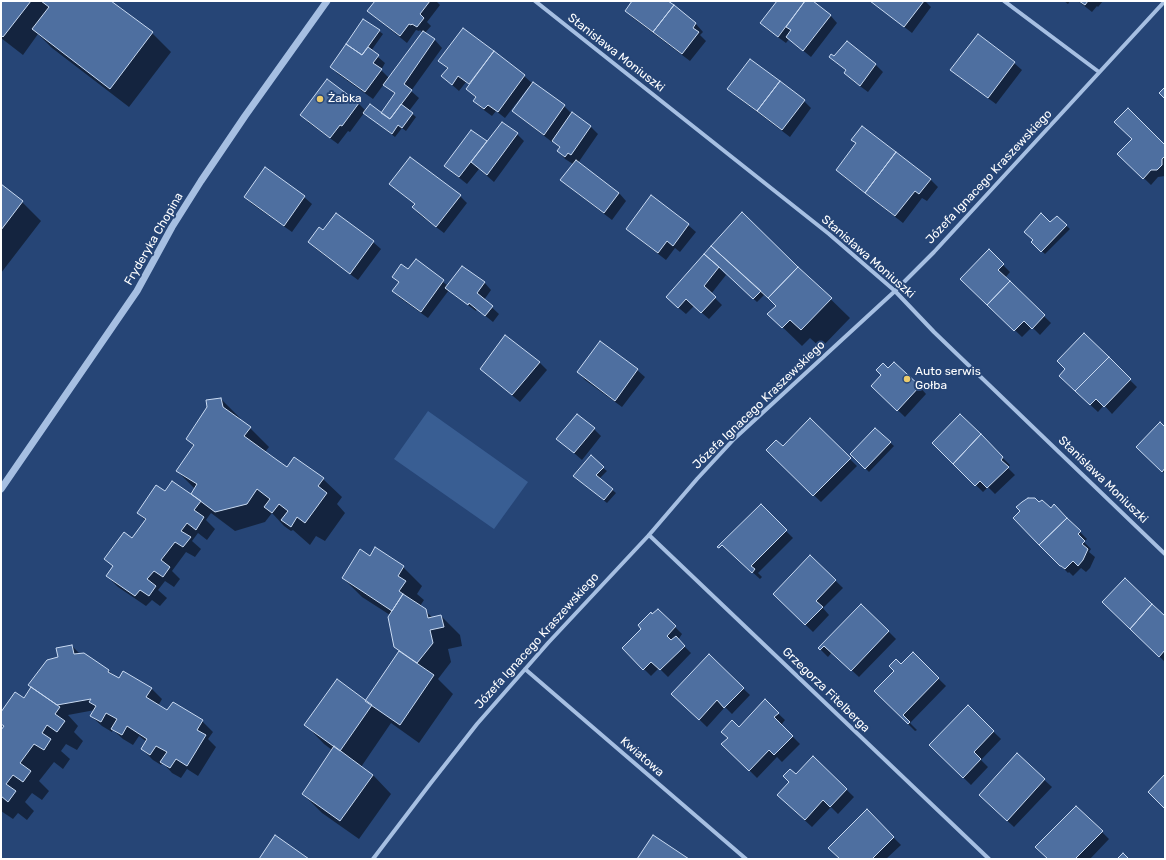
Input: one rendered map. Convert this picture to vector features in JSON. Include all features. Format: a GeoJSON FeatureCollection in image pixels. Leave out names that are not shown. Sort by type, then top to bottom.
{"type":"FeatureCollection","features":[{"type":"Feature","properties":{"kind":"street","name":"Fryderyka Chopina"},"geometry":{"type":"LineString","coordinates":[[1,489],[138,291],[172,227],[245,116],[327,1]]}},
{"type":"Feature","properties":{"kind":"street","name":"Stanisława Moniuszki"},"geometry":{"type":"LineString","coordinates":[[535,1],[829,234],[894,291],[934,332],[1165,554]]}},
{"type":"Feature","properties":{"kind":"street"},"geometry":{"type":"LineString","coordinates":[[1004,1],[1099,72]]}},
{"type":"Feature","properties":{"kind":"street","name":"Józefa Ignacego Kraszewskiego"},"geometry":{"type":"LineString","coordinates":[[373,859],[477,724],[591,596],[649,534],[696,479],[734,439],[934,252],[1165,1]]}},
{"type":"Feature","properties":{"kind":"street","name":"Grzegorza Fitelberga"},"geometry":{"type":"LineString","coordinates":[[649,534],[989,859]]}},
{"type":"Feature","properties":{"kind":"street","name":"Kwiatowa"},"geometry":{"type":"LineString","coordinates":[[525,669],[746,859]]}},
{"type":"Feature","properties":{"kind":"shaded area"},"geometry":{"type":"Polygon","coordinates":[[[428,411],[528,482],[494,529],[394,459],[428,411]]]}},
{"type":"Feature","properties":{"kind":"building"},"geometry":{"type":"Polygon","coordinates":[[[1,1],[31,1],[3,37],[1,35],[1,1]]]}},
{"type":"Feature","properties":{"kind":"building"},"geometry":{"type":"Polygon","coordinates":[[[41,1],[111,1],[153,32],[110,89],[32,29],[49,7],[41,1]]]}},
{"type":"Feature","properties":{"kind":"building"},"geometry":{"type":"Polygon","coordinates":[[[375,1],[430,1],[420,14],[424,18],[417,27],[409,24],[400,36],[367,11],[375,1]]]}},
{"type":"Feature","properties":{"kind":"building"},"geometry":{"type":"Polygon","coordinates":[[[632,1],[668,1],[674,5],[653,32],[625,11],[632,1]]]}},
{"type":"Feature","properties":{"kind":"building"},"geometry":{"type":"Polygon","coordinates":[[[777,1],[805,1],[778,37],[760,23],[777,1]]]}},
{"type":"Feature","properties":{"kind":"building"},"geometry":{"type":"Polygon","coordinates":[[[805,1],[813,1],[831,15],[803,51],[786,37],[791,30],[786,27],[805,1]]]}},
{"type":"Feature","properties":{"kind":"building"},"geometry":{"type":"Polygon","coordinates":[[[870,1],[924,1],[904,27],[870,1]]]}},
{"type":"Feature","properties":{"kind":"building"},"geometry":{"type":"Polygon","coordinates":[[[1079,1],[1088,1],[1085,5],[1079,1]]]}},
{"type":"Feature","properties":{"kind":"building"},"geometry":{"type":"Polygon","coordinates":[[[674,5],[696,23],[693,28],[699,32],[682,54],[653,32],[674,5]]]}},
{"type":"Feature","properties":{"kind":"building"},"geometry":{"type":"Polygon","coordinates":[[[363,19],[380,30],[362,55],[346,44],[363,19]]]}},
{"type":"Feature","properties":{"kind":"building"},"geometry":{"type":"Polygon","coordinates":[[[463,28],[494,51],[469,84],[458,76],[452,85],[441,76],[448,68],[438,61],[463,28]]]}},
{"type":"Feature","properties":{"kind":"building"},"geometry":{"type":"Polygon","coordinates":[[[423,31],[435,39],[404,84],[412,90],[390,119],[381,113],[395,93],[383,85],[423,31]]]}},
{"type":"Feature","properties":{"kind":"building"},"geometry":{"type":"Polygon","coordinates":[[[978,34],[1015,62],[988,98],[950,70],[978,34]]]}},
{"type":"Feature","properties":{"kind":"building"},"geometry":{"type":"Polygon","coordinates":[[[847,41],[876,64],[860,86],[844,73],[846,70],[829,57],[831,54],[834,56],[847,41]]]}},
{"type":"Feature","properties":{"kind":"building"},"geometry":{"type":"Polygon","coordinates":[[[346,44],[362,55],[368,47],[379,55],[373,63],[382,69],[365,92],[330,67],[346,44]]]}},
{"type":"Feature","properties":{"kind":"building"},"geometry":{"type":"Polygon","coordinates":[[[494,51],[525,75],[498,112],[488,105],[484,109],[473,101],[476,97],[466,89],[494,51]]]}},
{"type":"Feature","properties":{"kind":"building"},"geometry":{"type":"Polygon","coordinates":[[[750,59],[780,81],[757,111],[727,89],[750,59]]]}},
{"type":"Feature","properties":{"kind":"building"},"geometry":{"type":"Polygon","coordinates":[[[327,79],[359,103],[342,126],[340,125],[330,138],[300,115],[327,79]]]}},
{"type":"Feature","properties":{"kind":"building"},"geometry":{"type":"Polygon","coordinates":[[[780,81],[805,100],[782,130],[757,111],[780,81]]]}},
{"type":"Feature","properties":{"kind":"building"},"geometry":{"type":"Polygon","coordinates":[[[533,82],[565,105],[544,135],[512,111],[533,82]]]}},
{"type":"Feature","properties":{"kind":"building"},"geometry":{"type":"Polygon","coordinates":[[[1165,87],[1165,99],[1159,93],[1165,87]]]}},
{"type":"Feature","properties":{"kind":"building"},"geometry":{"type":"Polygon","coordinates":[[[370,104],[390,119],[401,104],[413,113],[402,128],[398,125],[392,134],[363,113],[370,104]]]}},
{"type":"Feature","properties":{"kind":"building"},"geometry":{"type":"Polygon","coordinates":[[[1128,108],[1165,145],[1165,156],[1162,159],[1162,165],[1157,170],[1151,170],[1143,179],[1117,154],[1132,139],[1114,122],[1128,108]]]}},
{"type":"Feature","properties":{"kind":"building"},"geometry":{"type":"Polygon","coordinates":[[[572,112],[591,126],[571,155],[568,153],[565,157],[557,151],[560,147],[552,141],[572,112]]]}},
{"type":"Feature","properties":{"kind":"building"},"geometry":{"type":"Polygon","coordinates":[[[502,122],[518,133],[487,175],[471,162],[502,122]]]}},
{"type":"Feature","properties":{"kind":"building"},"geometry":{"type":"Polygon","coordinates":[[[862,126],[896,152],[865,193],[836,170],[856,143],[851,140],[862,126]]]}},
{"type":"Feature","properties":{"kind":"building"},"geometry":{"type":"Polygon","coordinates":[[[471,130],[487,141],[459,177],[444,166],[471,130]]]}},
{"type":"Feature","properties":{"kind":"building"},"geometry":{"type":"Polygon","coordinates":[[[896,152],[931,179],[919,194],[915,191],[895,216],[865,193],[896,152]]]}},
{"type":"Feature","properties":{"kind":"building"},"geometry":{"type":"Polygon","coordinates":[[[410,157],[461,195],[436,227],[412,207],[415,204],[389,184],[410,157]]]}},
{"type":"Feature","properties":{"kind":"building"},"geometry":{"type":"Polygon","coordinates":[[[576,160],[619,193],[604,213],[560,180],[576,160]]]}},
{"type":"Feature","properties":{"kind":"building"},"geometry":{"type":"Polygon","coordinates":[[[265,167],[305,196],[284,226],[244,197],[265,167]]]}},
{"type":"Feature","properties":{"kind":"building"},"geometry":{"type":"Polygon","coordinates":[[[1,184],[23,201],[1,230],[1,184]]]}},
{"type":"Feature","properties":{"kind":"building"},"geometry":{"type":"Polygon","coordinates":[[[651,195],[689,224],[673,246],[667,241],[658,253],[626,229],[651,195]]]}},
{"type":"Feature","properties":{"kind":"building"},"geometry":{"type":"Polygon","coordinates":[[[742,212],[798,267],[768,298],[711,246],[742,212]]]}},
{"type":"Feature","properties":{"kind":"building"},"geometry":{"type":"Polygon","coordinates":[[[336,213],[374,241],[350,274],[308,242],[319,227],[323,230],[336,213]]]}},
{"type":"Feature","properties":{"kind":"building"},"geometry":{"type":"Polygon","coordinates":[[[1041,213],[1050,222],[1057,216],[1067,225],[1041,252],[1031,242],[1033,240],[1024,232],[1041,213]]]}},
{"type":"Feature","properties":{"kind":"building"},"geometry":{"type":"Polygon","coordinates":[[[711,246],[761,291],[753,299],[704,254],[711,246]]]}},
{"type":"Feature","properties":{"kind":"building"},"geometry":{"type":"Polygon","coordinates":[[[989,249],[1004,264],[998,270],[1010,281],[987,305],[960,279],[989,249]]]}},
{"type":"Feature","properties":{"kind":"building"},"geometry":{"type":"Polygon","coordinates":[[[704,254],[719,267],[704,286],[716,297],[701,313],[686,299],[678,308],[666,297],[704,254]]]}},
{"type":"Feature","properties":{"kind":"building"},"geometry":{"type":"Polygon","coordinates":[[[416,259],[444,280],[421,312],[392,291],[399,282],[392,277],[401,264],[408,269],[416,259]]]}},
{"type":"Feature","properties":{"kind":"building"},"geometry":{"type":"Polygon","coordinates":[[[462,266],[485,282],[477,293],[493,306],[485,316],[469,303],[468,305],[445,288],[462,266]]]}},
{"type":"Feature","properties":{"kind":"building"},"geometry":{"type":"Polygon","coordinates":[[[798,267],[832,298],[801,330],[790,320],[782,328],[767,314],[776,306],[768,298],[798,267]]]}},
{"type":"Feature","properties":{"kind":"building"},"geometry":{"type":"Polygon","coordinates":[[[1010,281],[1045,315],[1032,329],[1024,321],[1014,331],[987,305],[1010,281]]]}},
{"type":"Feature","properties":{"kind":"building"},"geometry":{"type":"Polygon","coordinates":[[[1084,333],[1109,357],[1075,391],[1059,376],[1065,369],[1057,361],[1084,333]]]}},
{"type":"Feature","properties":{"kind":"building"},"geometry":{"type":"Polygon","coordinates":[[[505,335],[540,362],[512,395],[480,369],[505,335]]]}},
{"type":"Feature","properties":{"kind":"building"},"geometry":{"type":"Polygon","coordinates":[[[600,341],[638,369],[615,401],[577,372],[600,341]]]}},
{"type":"Feature","properties":{"kind":"building"},"geometry":{"type":"Polygon","coordinates":[[[1109,357],[1131,379],[1104,407],[1096,399],[1090,405],[1075,391],[1109,357]]]}},
{"type":"Feature","properties":{"kind":"building"},"geometry":{"type":"Polygon","coordinates":[[[894,362],[920,386],[897,411],[871,386],[881,375],[876,370],[883,363],[888,368],[894,362]]]}},
{"type":"Feature","properties":{"kind":"building"},"geometry":{"type":"Polygon","coordinates":[[[221,398],[223,407],[251,427],[244,436],[287,467],[294,457],[324,478],[318,486],[327,493],[305,523],[297,517],[291,527],[281,520],[288,511],[279,504],[272,513],[264,507],[270,499],[257,489],[247,504],[215,512],[191,494],[197,484],[176,471],[194,445],[186,439],[207,407],[206,400],[221,398]]]}},
{"type":"Feature","properties":{"kind":"building"},"geometry":{"type":"Polygon","coordinates":[[[577,414],[595,428],[574,453],[556,439],[577,414]]]}},
{"type":"Feature","properties":{"kind":"building"},"geometry":{"type":"Polygon","coordinates":[[[960,414],[981,434],[953,464],[932,443],[960,414]]]}},
{"type":"Feature","properties":{"kind":"building"},"geometry":{"type":"Polygon","coordinates":[[[810,418],[851,458],[813,496],[766,450],[776,440],[783,446],[810,418]]]}},
{"type":"Feature","properties":{"kind":"building"},"geometry":{"type":"Polygon","coordinates":[[[1160,422],[1165,427],[1165,468],[1162,472],[1136,447],[1160,422]]]}},
{"type":"Feature","properties":{"kind":"building"},"geometry":{"type":"Polygon","coordinates":[[[875,428],[891,442],[865,469],[850,454],[875,428]]]}},
{"type":"Feature","properties":{"kind":"building"},"geometry":{"type":"Polygon","coordinates":[[[981,434],[1003,457],[1001,460],[1009,467],[987,488],[980,481],[975,486],[953,464],[981,434]]]}},
{"type":"Feature","properties":{"kind":"building"},"geometry":{"type":"Polygon","coordinates":[[[591,455],[604,467],[596,475],[613,489],[604,500],[573,476],[591,455]]]}},
{"type":"Feature","properties":{"kind":"building"},"geometry":{"type":"Polygon","coordinates":[[[172,481],[201,501],[194,510],[204,517],[196,530],[187,523],[181,531],[191,537],[183,547],[175,542],[161,560],[170,567],[163,577],[154,571],[147,579],[156,586],[149,596],[140,590],[135,596],[106,576],[113,566],[104,559],[124,532],[132,538],[146,519],[137,513],[156,485],[165,491],[172,481]]]}},
{"type":"Feature","properties":{"kind":"building"},"geometry":{"type":"Polygon","coordinates":[[[1028,498],[1035,498],[1039,502],[1042,500],[1051,508],[1054,504],[1067,518],[1039,545],[1013,518],[1020,511],[1016,507],[1028,498]]]}},
{"type":"Feature","properties":{"kind":"building"},"geometry":{"type":"Polygon","coordinates":[[[761,504],[787,530],[751,566],[755,569],[752,573],[722,545],[719,548],[717,547],[761,504]]]}},
{"type":"Feature","properties":{"kind":"building"},"geometry":{"type":"Polygon","coordinates":[[[1067,518],[1081,531],[1078,534],[1085,541],[1082,544],[1088,549],[1083,560],[1078,566],[1073,561],[1065,569],[1039,545],[1067,518]]]}},
{"type":"Feature","properties":{"kind":"building"},"geometry":{"type":"Polygon","coordinates":[[[375,547],[404,566],[398,576],[406,581],[399,591],[403,594],[392,611],[342,578],[360,549],[370,556],[375,547]]]}},
{"type":"Feature","properties":{"kind":"building"},"geometry":{"type":"Polygon","coordinates":[[[810,555],[836,580],[816,601],[823,607],[805,625],[773,594],[810,555]]]}},
{"type":"Feature","properties":{"kind":"building"},"geometry":{"type":"Polygon","coordinates":[[[1125,578],[1152,604],[1130,629],[1102,602],[1125,578]]]}},
{"type":"Feature","properties":{"kind":"building"},"geometry":{"type":"Polygon","coordinates":[[[403,594],[426,609],[428,618],[441,615],[444,627],[430,630],[433,643],[417,663],[394,647],[388,617],[403,594]]]}},
{"type":"Feature","properties":{"kind":"building"},"geometry":{"type":"Polygon","coordinates":[[[861,604],[889,631],[851,671],[824,646],[820,650],[818,648],[861,604]]]}},
{"type":"Feature","properties":{"kind":"building"},"geometry":{"type":"Polygon","coordinates":[[[1152,604],[1165,616],[1165,650],[1159,657],[1130,629],[1152,604]]]}},
{"type":"Feature","properties":{"kind":"building"},"geometry":{"type":"Polygon","coordinates":[[[658,609],[676,626],[667,636],[671,640],[676,636],[685,646],[660,670],[651,662],[643,670],[622,648],[641,629],[638,625],[651,612],[652,614],[658,609]]]}},
{"type":"Feature","properties":{"kind":"building"},"geometry":{"type":"Polygon","coordinates":[[[72,645],[74,654],[84,653],[109,670],[108,672],[119,678],[123,671],[152,688],[146,697],[167,710],[173,702],[203,720],[197,730],[206,735],[187,766],[176,759],[170,768],[160,762],[167,752],[156,746],[150,755],[141,749],[147,739],[127,726],[122,735],[111,729],[117,719],[106,713],[101,722],[90,716],[96,706],[89,702],[91,699],[57,705],[28,685],[47,660],[58,657],[56,648],[72,645]]]}},
{"type":"Feature","properties":{"kind":"building"},"geometry":{"type":"Polygon","coordinates":[[[399,651],[434,675],[400,725],[365,701],[399,651]]]}},
{"type":"Feature","properties":{"kind":"building"},"geometry":{"type":"Polygon","coordinates":[[[913,652],[939,678],[903,715],[910,722],[908,724],[874,691],[894,671],[889,666],[896,659],[901,664],[913,652]]]}},
{"type":"Feature","properties":{"kind":"building"},"geometry":{"type":"Polygon","coordinates":[[[709,654],[744,688],[724,708],[717,700],[699,720],[671,694],[709,654]]]}},
{"type":"Feature","properties":{"kind":"building"},"geometry":{"type":"Polygon","coordinates":[[[337,679],[372,705],[340,751],[304,725],[337,679]]]}},
{"type":"Feature","properties":{"kind":"building"},"geometry":{"type":"Polygon","coordinates":[[[31,687],[60,707],[55,714],[65,721],[57,732],[47,725],[42,733],[51,739],[44,750],[34,744],[20,763],[31,771],[23,782],[13,775],[6,784],[16,791],[8,802],[1,796],[1,730],[4,726],[1,724],[1,712],[15,692],[24,698],[31,687]]]}},
{"type":"Feature","properties":{"kind":"building"},"geometry":{"type":"Polygon","coordinates":[[[765,699],[779,713],[774,717],[793,736],[774,755],[769,750],[749,771],[721,744],[728,738],[721,732],[732,720],[739,727],[765,699]]]}},
{"type":"Feature","properties":{"kind":"building"},"geometry":{"type":"Polygon","coordinates":[[[968,705],[994,731],[974,752],[981,759],[963,778],[929,745],[968,705]]]}},
{"type":"Feature","properties":{"kind":"building"},"geometry":{"type":"Polygon","coordinates":[[[334,746],[373,775],[340,821],[302,794],[334,746]]]}},
{"type":"Feature","properties":{"kind":"building"},"geometry":{"type":"Polygon","coordinates":[[[1017,753],[1045,779],[1007,821],[979,795],[1017,753]]]}},
{"type":"Feature","properties":{"kind":"building"},"geometry":{"type":"Polygon","coordinates":[[[813,756],[847,789],[830,807],[823,800],[805,820],[777,795],[789,782],[783,776],[790,769],[796,774],[813,756]]]}},
{"type":"Feature","properties":{"kind":"building"},"geometry":{"type":"Polygon","coordinates":[[[1165,774],[1165,809],[1148,792],[1165,774]]]}},
{"type":"Feature","properties":{"kind":"building"},"geometry":{"type":"Polygon","coordinates":[[[1076,806],[1103,831],[1075,859],[1048,859],[1035,847],[1076,806]]]}},
{"type":"Feature","properties":{"kind":"building"},"geometry":{"type":"Polygon","coordinates":[[[867,809],[894,837],[872,859],[840,859],[828,848],[867,809]]]}},
{"type":"Feature","properties":{"kind":"building"},"geometry":{"type":"Polygon","coordinates":[[[275,835],[309,859],[259,859],[275,835]]]}},
{"type":"Feature","properties":{"kind":"building"},"geometry":{"type":"Polygon","coordinates":[[[653,835],[689,859],[637,859],[653,835]]]}},
{"type":"Feature","properties":{"kind":"building"},"geometry":{"type":"Polygon","coordinates":[[[1123,853],[1129,859],[1117,859],[1123,853]]]}},
{"type":"Feature","properties":{"kind":"place","name":"Żabka"},"geometry":{"type":"Point","coordinates":[320,99]}},
{"type":"Feature","properties":{"kind":"place","name":"Auto serwis Gołba"},"geometry":{"type":"Point","coordinates":[907,379]}}]}
